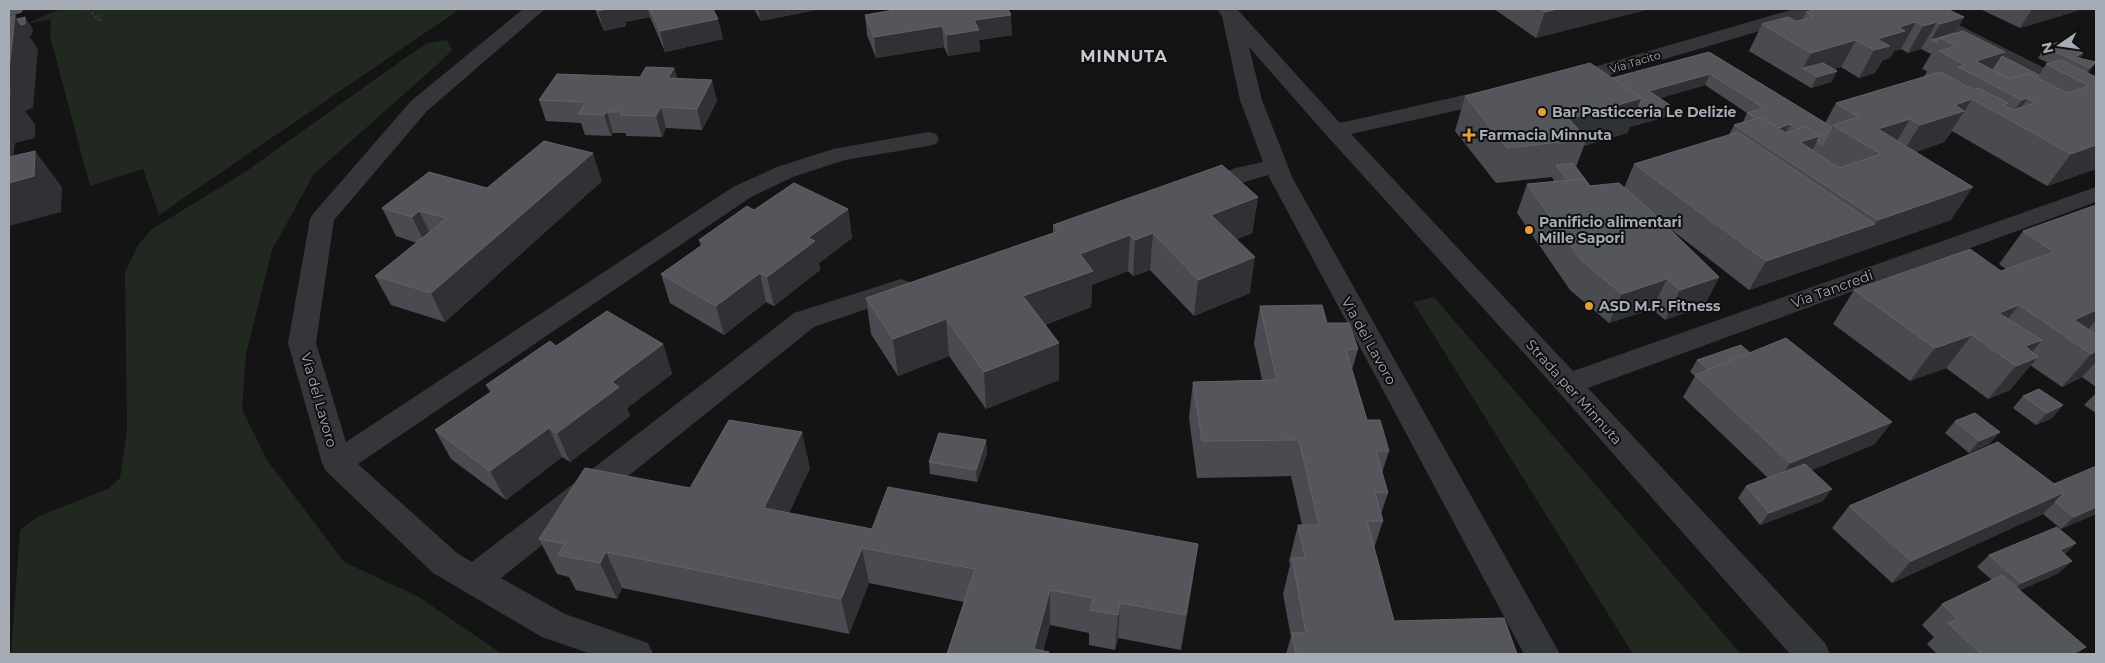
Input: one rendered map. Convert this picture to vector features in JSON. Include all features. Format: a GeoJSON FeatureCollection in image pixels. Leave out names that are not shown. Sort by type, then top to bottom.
{"type":"FeatureCollection","features":[{"type":"Feature","properties":{"kind":"main road"},"geometry":{"type":"LineString","coordinates":[[9,10],[14,9]]}},
{"type":"Feature","properties":{"kind":"street","name":"Via del Lavoro"},"geometry":{"type":"LineString","coordinates":[[534,9],[419,106],[322,219],[302,343],[337,462],[445,563],[554,626],[635,654]]}},
{"type":"Feature","properties":{"kind":"street","name":"Via Tacito"},"geometry":{"type":"LineString","coordinates":[[1543,85],[1600,72],[1814,9]]}},
{"type":"Feature","properties":{"kind":"street"},"geometry":{"type":"LineString","coordinates":[[1912,9],[2096,102]]}},
{"type":"Feature","properties":{"kind":"street","name":"Via del Lavoro"},"geometry":{"type":"LineString","coordinates":[[1229,11],[1335,131]]}},
{"type":"Feature","properties":{"kind":"street","name":"Via del Lavoro"},"geometry":{"type":"LineString","coordinates":[[1229,11],[1251,100],[1276,166],[1316,244],[1542,654]]}},
{"type":"Feature","properties":{"kind":"street"},"geometry":{"type":"LineString","coordinates":[[1335,131],[1515,91]]}},
{"type":"Feature","properties":{"kind":"street","name":"Strada per Minnuta"},"geometry":{"type":"LineString","coordinates":[[1335,131],[1568,384],[1812,654]]}},
{"type":"Feature","properties":{"kind":"street"},"geometry":{"type":"LineString","coordinates":[[337,462],[742,192],[785,172],[842,154],[928,139]]}},
{"type":"Feature","properties":{"kind":"street"},"geometry":{"type":"LineString","coordinates":[[1179,195],[1244,173],[1276,166]]}},
{"type":"Feature","properties":{"kind":"street","name":"Via Tancredi"},"geometry":{"type":"LineString","coordinates":[[1568,384],[2096,194]]}},
{"type":"Feature","properties":{"kind":"street"},"geometry":{"type":"LineString","coordinates":[[474,580],[804,320],[926,279]]}},
{"type":"Feature","properties":{"kind":"path"},"geometry":{"type":"LineString","coordinates":[[88,9],[102,22]]}},
{"type":"Feature","properties":{"kind":"shaded area"},"geometry":{"type":"Polygon","coordinates":[[[60,9],[460,9],[159,215],[143,169],[90,186],[50,36],[51,19],[26,24],[60,9]]]}},
{"type":"Feature","properties":{"kind":"shaded area"},"geometry":{"type":"Polygon","coordinates":[[[447,40],[452,50],[314,174],[272,250],[246,354],[242,409],[267,460],[344,562],[419,597],[502,654],[11,654],[20,530],[39,516],[108,489],[120,478],[127,430],[125,273],[138,245],[152,229],[245,172],[408,56],[428,43],[447,40]]]}},
{"type":"Feature","properties":{"kind":"shaded area"},"geometry":{"type":"Polygon","coordinates":[[[1434,297],[1741,654],[1633,654],[1413,302],[1434,297]]]}},
{"type":"Feature","properties":{"kind":"building"},"geometry":{"type":"Polygon","coordinates":[[[650,9],[713,9],[718,19],[660,31],[650,9]]]}},
{"type":"Feature","properties":{"kind":"building"},"geometry":{"type":"Polygon","coordinates":[[[900,9],[1008,9],[1011,15],[974,20],[979,30],[947,35],[942,26],[874,37],[865,15],[900,9]]]}},
{"type":"Feature","properties":{"kind":"building"},"geometry":{"type":"Polygon","coordinates":[[[1540,9],[1557,9],[1545,12],[1540,9]]]}},
{"type":"Feature","properties":{"kind":"building"},"geometry":{"type":"Polygon","coordinates":[[[1818,9],[1947,9],[1964,17],[1940,24],[1937,22],[1923,26],[1916,22],[1899,27],[1905,31],[1877,39],[1890,46],[1874,50],[1856,40],[1811,53],[1762,24],[1788,17],[1796,21],[1813,17],[1806,12],[1818,9]]]}},
{"type":"Feature","properties":{"kind":"building"},"geometry":{"type":"Polygon","coordinates":[[[15,15],[9,71],[9,17],[15,15]]]}},
{"type":"Feature","properties":{"kind":"building"},"geometry":{"type":"Polygon","coordinates":[[[25,17],[25,24],[21,25],[17,19],[25,17]]]}},
{"type":"Feature","properties":{"kind":"building"},"geometry":{"type":"Polygon","coordinates":[[[1963,31],[2005,52],[1976,61],[2009,79],[2028,73],[2067,93],[2089,86],[2046,64],[2061,60],[2096,77],[2096,145],[2071,154],[1972,99],[1955,105],[1964,111],[1920,125],[1910,119],[1878,129],[1973,187],[1878,220],[1734,125],[1761,117],[1786,133],[1804,126],[1820,136],[1800,142],[1839,168],[1881,154],[1833,125],[1858,117],[1836,103],[1940,72],[1974,90],[1979,88],[2008,103],[2003,105],[2013,110],[2035,103],[2028,98],[2022,100],[1958,67],[1965,65],[1939,51],[1956,46],[1940,38],[1963,31]]]}},
{"type":"Feature","properties":{"kind":"building"},"geometry":{"type":"Polygon","coordinates":[[[1956,33],[1940,38],[1937,43],[1931,40],[1956,33]]]}},
{"type":"Feature","properties":{"kind":"building"},"geometry":{"type":"Polygon","coordinates":[[[2059,42],[2083,53],[2074,57],[2096,62],[2090,68],[2045,47],[2059,42]]]}},
{"type":"Feature","properties":{"kind":"building"},"geometry":{"type":"Polygon","coordinates":[[[1709,52],[1832,127],[1822,145],[1817,141],[1820,136],[1804,126],[1797,129],[1790,124],[1779,128],[1761,117],[1756,118],[1747,113],[1764,108],[1710,74],[1649,91],[1670,105],[1635,116],[1642,98],[1612,78],[1709,52]]]}},
{"type":"Feature","properties":{"kind":"building"},"geometry":{"type":"Polygon","coordinates":[[[2002,56],[2039,75],[2037,78],[2028,73],[2009,79],[1993,70],[2002,56]]]}},
{"type":"Feature","properties":{"kind":"building"},"geometry":{"type":"Polygon","coordinates":[[[1590,63],[1642,98],[1569,119],[1587,139],[1507,148],[1465,96],[1590,63]]]}},
{"type":"Feature","properties":{"kind":"building"},"geometry":{"type":"Polygon","coordinates":[[[1823,63],[1837,71],[1817,77],[1803,68],[1823,63]]]}},
{"type":"Feature","properties":{"kind":"building"},"geometry":{"type":"Polygon","coordinates":[[[646,67],[674,68],[668,78],[712,80],[697,109],[661,107],[656,116],[620,115],[622,112],[607,112],[604,115],[578,114],[586,102],[539,100],[557,74],[640,77],[646,67]]]}},
{"type":"Feature","properties":{"kind":"building"},"geometry":{"type":"Polygon","coordinates":[[[1738,132],[1875,224],[1766,261],[1634,164],[1738,132]]]}},
{"type":"Feature","properties":{"kind":"building"},"geometry":{"type":"Polygon","coordinates":[[[544,141],[593,153],[431,293],[375,276],[447,218],[419,211],[412,217],[382,208],[429,172],[487,188],[544,141]]]}},
{"type":"Feature","properties":{"kind":"building"},"geometry":{"type":"Polygon","coordinates":[[[35,151],[34,176],[9,183],[9,157],[35,151]]]}},
{"type":"Feature","properties":{"kind":"building"},"geometry":{"type":"Polygon","coordinates":[[[1573,163],[1590,186],[1584,179],[1567,180],[1556,165],[1573,163]]]}},
{"type":"Feature","properties":{"kind":"building"},"geometry":{"type":"Polygon","coordinates":[[[1222,165],[1258,197],[1211,215],[1255,257],[1198,280],[1153,233],[1135,240],[1130,235],[1080,254],[1093,271],[1023,296],[1059,343],[984,372],[946,319],[893,339],[866,298],[1059,231],[1053,225],[1222,165]]]}},
{"type":"Feature","properties":{"kind":"building"},"geometry":{"type":"Polygon","coordinates":[[[1584,179],[1589,186],[1619,183],[1649,209],[1719,277],[1680,290],[1667,279],[1622,294],[1582,261],[1527,184],[1584,179]]]}},
{"type":"Feature","properties":{"kind":"building"},"geometry":{"type":"Polygon","coordinates":[[[794,183],[848,209],[808,238],[815,241],[767,277],[760,273],[716,306],[661,274],[705,243],[699,240],[747,206],[754,210],[794,183]]]}},
{"type":"Feature","properties":{"kind":"building"},"geometry":{"type":"Polygon","coordinates":[[[2096,205],[2096,310],[2074,320],[2096,334],[2096,351],[2091,354],[2019,305],[1999,313],[2042,340],[2025,346],[2038,357],[2016,366],[1972,335],[1935,348],[1854,290],[1970,249],[2001,271],[2054,252],[2023,231],[2096,205]]]}},
{"type":"Feature","properties":{"kind":"building"},"geometry":{"type":"Polygon","coordinates":[[[1322,305],[1327,323],[1349,323],[1358,349],[1346,350],[1367,420],[1380,420],[1389,451],[1376,451],[1388,493],[1375,492],[1383,521],[1367,521],[1394,621],[1504,618],[1517,654],[1296,654],[1292,633],[1306,633],[1292,558],[1305,558],[1298,525],[1319,525],[1299,440],[1202,441],[1193,382],[1277,380],[1260,306],[1322,305]]]}},
{"type":"Feature","properties":{"kind":"building"},"geometry":{"type":"Polygon","coordinates":[[[607,311],[663,344],[612,382],[619,387],[557,433],[549,428],[490,471],[435,430],[494,390],[486,385],[550,341],[556,346],[607,311]]]}},
{"type":"Feature","properties":{"kind":"building"},"geometry":{"type":"Polygon","coordinates":[[[1786,338],[1892,422],[1790,463],[1695,375],[1786,338]]]}},
{"type":"Feature","properties":{"kind":"building"},"geometry":{"type":"Polygon","coordinates":[[[1741,345],[1750,353],[1708,369],[1697,360],[1741,345]]]}},
{"type":"Feature","properties":{"kind":"building"},"geometry":{"type":"Polygon","coordinates":[[[2039,389],[2063,405],[2047,413],[2023,396],[2039,389]]]}},
{"type":"Feature","properties":{"kind":"building"},"geometry":{"type":"Polygon","coordinates":[[[1975,413],[2000,432],[1979,441],[1955,421],[1975,413]]]}},
{"type":"Feature","properties":{"kind":"building"},"geometry":{"type":"Polygon","coordinates":[[[729,420],[802,432],[764,508],[872,529],[888,487],[1198,544],[1186,615],[1120,603],[1118,615],[1090,610],[1093,598],[1050,590],[1034,649],[1049,652],[1048,654],[947,654],[975,569],[862,548],[841,599],[606,552],[600,563],[558,555],[565,544],[539,539],[585,468],[690,488],[729,420]]]}},
{"type":"Feature","properties":{"kind":"building"},"geometry":{"type":"Polygon","coordinates":[[[939,433],[986,440],[976,470],[929,462],[939,433]]]}},
{"type":"Feature","properties":{"kind":"building"},"geometry":{"type":"Polygon","coordinates":[[[1998,442],[2065,492],[1911,561],[1849,506],[1998,442]]]}},
{"type":"Feature","properties":{"kind":"building"},"geometry":{"type":"Polygon","coordinates":[[[1805,464],[1832,489],[1769,513],[1746,486],[1805,464]]]}},
{"type":"Feature","properties":{"kind":"building"},"geometry":{"type":"Polygon","coordinates":[[[2094,467],[2096,468],[2096,507],[2074,517],[2055,502],[2065,492],[2054,484],[2094,467]]]}},
{"type":"Feature","properties":{"kind":"building"},"geometry":{"type":"Polygon","coordinates":[[[2057,527],[2076,543],[2060,550],[2072,561],[2021,583],[1989,555],[2057,527]]]}},
{"type":"Feature","properties":{"kind":"building"},"geometry":{"type":"Polygon","coordinates":[[[2002,575],[2086,647],[2072,654],[1981,654],[1948,623],[1958,619],[1942,604],[2002,575]]]}},
{"type":"Feature","properties":{"kind":"place","name":"Bar Pasticceria Le Delizie"},"geometry":{"type":"Point","coordinates":[1542,112]}},
{"type":"Feature","properties":{"kind":"place","name":"Farmacia Minnuta"},"geometry":{"type":"Point","coordinates":[1469,135]}},
{"type":"Feature","properties":{"kind":"place","name":"Panificio alimentari Mille Sapori"},"geometry":{"type":"Point","coordinates":[1529,230]}},
{"type":"Feature","properties":{"kind":"place","name":"ASD M.F. Fitness"},"geometry":{"type":"Point","coordinates":[1589,306]}},
{"type":"Feature","properties":{"kind":"district","name":"MINNUTA"},"geometry":{"type":"Point","coordinates":[1124,56]}}]}
